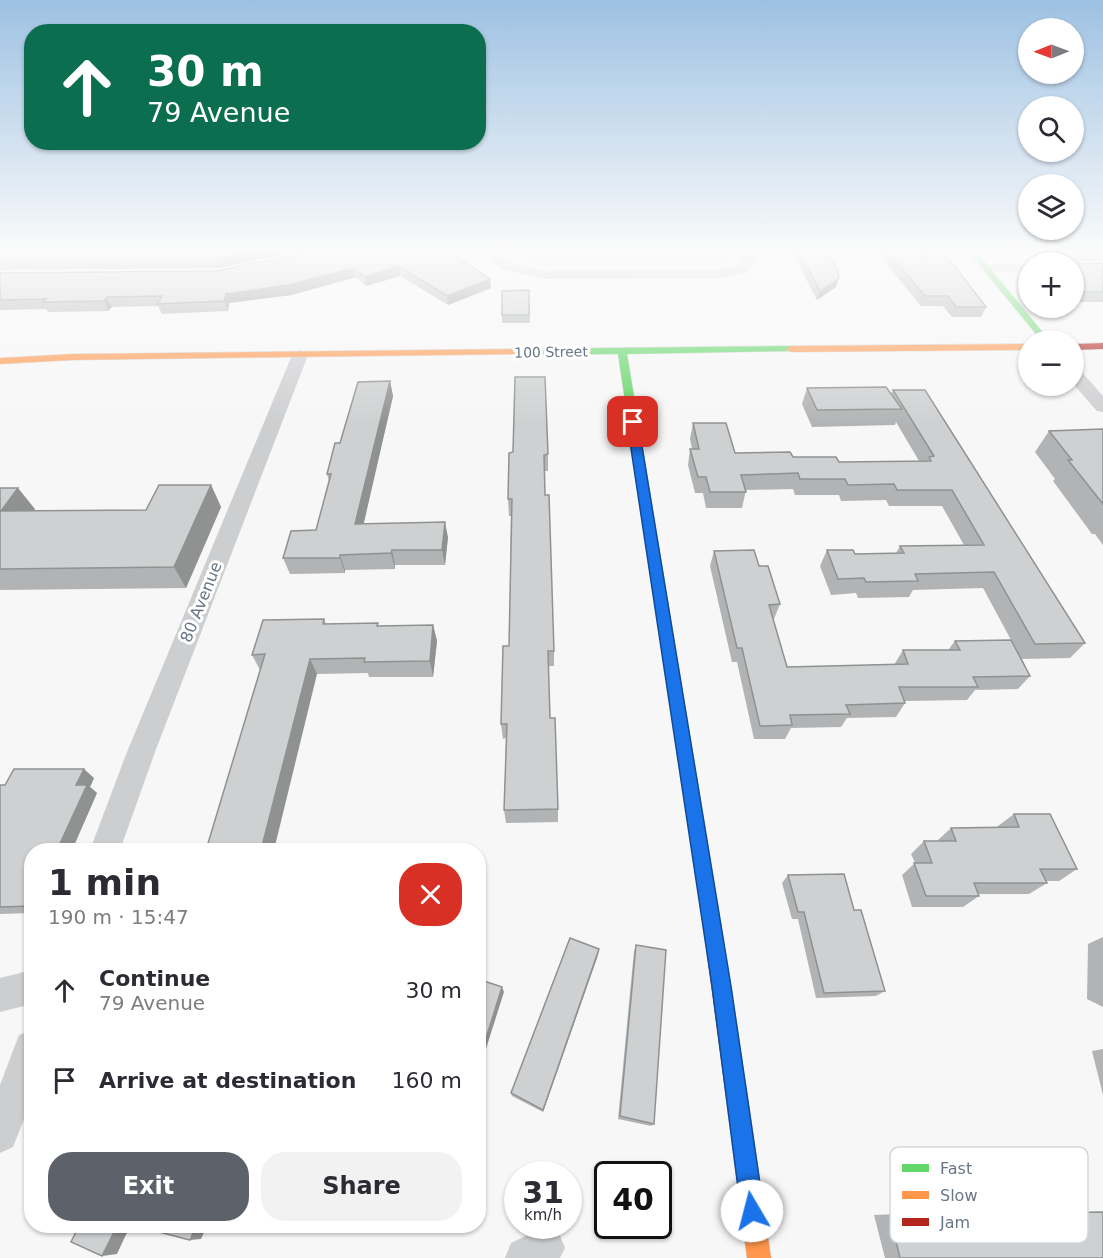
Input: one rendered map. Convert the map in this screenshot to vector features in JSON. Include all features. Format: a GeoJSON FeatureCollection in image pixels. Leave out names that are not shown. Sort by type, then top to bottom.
{"type":"FeatureCollection","features":[{"type":"Feature","properties":{"kind":"main road"},"geometry":{"type":"LineString","coordinates":[[1020,309],[1037,330]]}},
{"type":"Feature","properties":{"kind":"main road"},"geometry":{"type":"LineString","coordinates":[[1084,347],[1103,346]]}},
{"type":"Feature","properties":{"kind":"main road","name":"100 Street"},"geometry":{"type":"LineString","coordinates":[[0,361],[73,357],[1018,347]]}},
{"type":"Feature","properties":{"kind":"main road"},"geometry":{"type":"LineString","coordinates":[[621,351],[725,1008],[759,1258]]}},
{"type":"Feature","properties":{"kind":"main road","name":"100 Street"},"geometry":{"type":"LineString","coordinates":[[0,353],[73,357]]}},
{"type":"Feature","properties":{"kind":"street","name":"80 Avenue"},"geometry":{"type":"LineString","coordinates":[[108,843],[150,730],[300,355]]}},
{"type":"Feature","properties":{"kind":"street"},"geometry":{"type":"LineString","coordinates":[[1084,386],[1103,407]]}},
{"type":"Feature","properties":{"kind":"street"},"geometry":{"type":"LineString","coordinates":[[0,995],[24,989]]}},
{"type":"Feature","properties":{"kind":"street"},"geometry":{"type":"LineString","coordinates":[[0,1134],[24,1070]]}},
{"type":"Feature","properties":{"kind":"building"},"geometry":{"type":"Polygon","coordinates":[[[502,309],[529,309],[529,315],[502,315],[502,309]]]}},
{"type":"Feature","properties":{"kind":"building"},"geometry":{"type":"Polygon","coordinates":[[[515,377],[545,377],[548,454],[544,455],[545,495],[549,495],[554,651],[548,651],[550,718],[555,718],[558,809],[504,810],[507,724],[501,724],[503,646],[509,646],[512,499],[508,499],[509,453],[513,452],[515,377]]]}},
{"type":"Feature","properties":{"kind":"building"},"geometry":{"type":"Polygon","coordinates":[[[390,381],[355,524],[445,522],[442,550],[392,550],[391,553],[340,555],[340,558],[283,558],[291,531],[316,530],[331,474],[327,474],[335,443],[340,443],[358,382],[390,381]]]}},
{"type":"Feature","properties":{"kind":"building"},"geometry":{"type":"Polygon","coordinates":[[[886,387],[902,409],[817,410],[807,388],[886,387]]]}},
{"type":"Feature","properties":{"kind":"building"},"geometry":{"type":"Polygon","coordinates":[[[893,390],[925,390],[1085,643],[1035,644],[994,572],[915,574],[918,581],[866,582],[864,578],[838,579],[827,550],[853,550],[855,554],[904,553],[900,546],[984,545],[952,490],[897,490],[894,484],[848,485],[845,479],[800,479],[798,473],[741,475],[746,492],[710,492],[706,477],[698,477],[690,449],[699,449],[693,423],[726,423],[735,453],[790,452],[793,457],[836,457],[839,462],[931,461],[929,457],[934,456],[893,390]]]}},
{"type":"Feature","properties":{"kind":"building"},"geometry":{"type":"Polygon","coordinates":[[[1103,429],[1103,504],[1068,460],[1072,460],[1049,431],[1103,429]]]}},
{"type":"Feature","properties":{"kind":"building"},"geometry":{"type":"Polygon","coordinates":[[[159,485],[211,485],[174,567],[0,569],[0,488],[18,488],[1,511],[146,510],[159,485]]]}},
{"type":"Feature","properties":{"kind":"building"},"geometry":{"type":"Polygon","coordinates":[[[754,550],[759,566],[768,566],[780,604],[769,605],[787,667],[908,664],[903,650],[960,650],[955,641],[1011,640],[1030,676],[973,677],[978,687],[899,687],[905,703],[846,705],[850,714],[790,715],[792,725],[760,726],[742,648],[737,648],[714,551],[754,550]]]}},
{"type":"Feature","properties":{"kind":"building"},"geometry":{"type":"Polygon","coordinates":[[[324,619],[323,624],[433,625],[430,661],[364,662],[365,658],[310,659],[263,843],[208,843],[265,654],[252,655],[263,620],[324,619]]]}},
{"type":"Feature","properties":{"kind":"building"},"geometry":{"type":"Polygon","coordinates":[[[14,769],[84,769],[76,785],[87,785],[60,843],[24,843],[24,906],[0,907],[0,785],[5,785],[14,769]]]}},
{"type":"Feature","properties":{"kind":"building"},"geometry":{"type":"Polygon","coordinates":[[[1014,814],[1050,814],[1077,869],[1040,869],[1047,883],[974,883],[979,896],[926,896],[914,863],[932,863],[924,841],[956,841],[951,828],[1019,827],[1014,814]]]}},
{"type":"Feature","properties":{"kind":"building"},"geometry":{"type":"Polygon","coordinates":[[[844,874],[854,910],[861,910],[885,991],[824,993],[804,912],[798,912],[788,875],[844,874]]]}},
{"type":"Feature","properties":{"kind":"building"},"geometry":{"type":"Polygon","coordinates":[[[570,938],[599,949],[543,1110],[511,1093],[570,938]]]}},
{"type":"Feature","properties":{"kind":"building"},"geometry":{"type":"Polygon","coordinates":[[[636,945],[666,950],[654,1124],[620,1116],[636,945]]]}},
{"type":"Feature","properties":{"kind":"building"},"geometry":{"type":"Polygon","coordinates":[[[486,982],[502,987],[486,1038],[486,982]]]}},
{"type":"Feature","properties":{"kind":"building"},"geometry":{"type":"Polygon","coordinates":[[[1088,1212],[1103,1212],[1103,1258],[900,1258],[896,1243],[1088,1243],[1088,1212]]]}},
{"type":"Feature","properties":{"kind":"building"},"geometry":{"type":"Polygon","coordinates":[[[76,1233],[114,1233],[102,1256],[71,1242],[76,1233]]]}},
{"type":"Feature","properties":{"kind":"building"},"geometry":{"type":"Polygon","coordinates":[[[163,1233],[193,1233],[190,1240],[163,1233]]]}},
{"type":"Feature","properties":{"kind":"traffic: fast"},"geometry":{"type":"LineString","coordinates":[[1019,309],[1037,330]]}},
{"type":"Feature","properties":{"kind":"traffic: fast"},"geometry":{"type":"LineString","coordinates":[[517,352],[791,349]]}},
{"type":"Feature","properties":{"kind":"traffic: fast"},"geometry":{"type":"LineString","coordinates":[[622,351],[712,924]]}},
{"type":"Feature","properties":{"kind":"traffic: slow"},"geometry":{"type":"LineString","coordinates":[[791,349],[1018,347]]}},
{"type":"Feature","properties":{"kind":"traffic: slow"},"geometry":{"type":"LineString","coordinates":[[0,361],[73,357],[517,352]]}},
{"type":"Feature","properties":{"kind":"traffic: slow"},"geometry":{"type":"LineString","coordinates":[[739,1112],[759,1258]]}},
{"type":"Feature","properties":{"kind":"traffic: jam"},"geometry":{"type":"LineString","coordinates":[[1084,347],[1103,346]]}},
{"type":"Feature","properties":{"kind":"traffic: jam"},"geometry":{"type":"LineString","coordinates":[[712,924],[739,1112]]}},
{"type":"Feature","properties":{"kind":"route"},"geometry":{"type":"LineString","coordinates":[[633,422],[721,986],[752,1211]]}}]}
